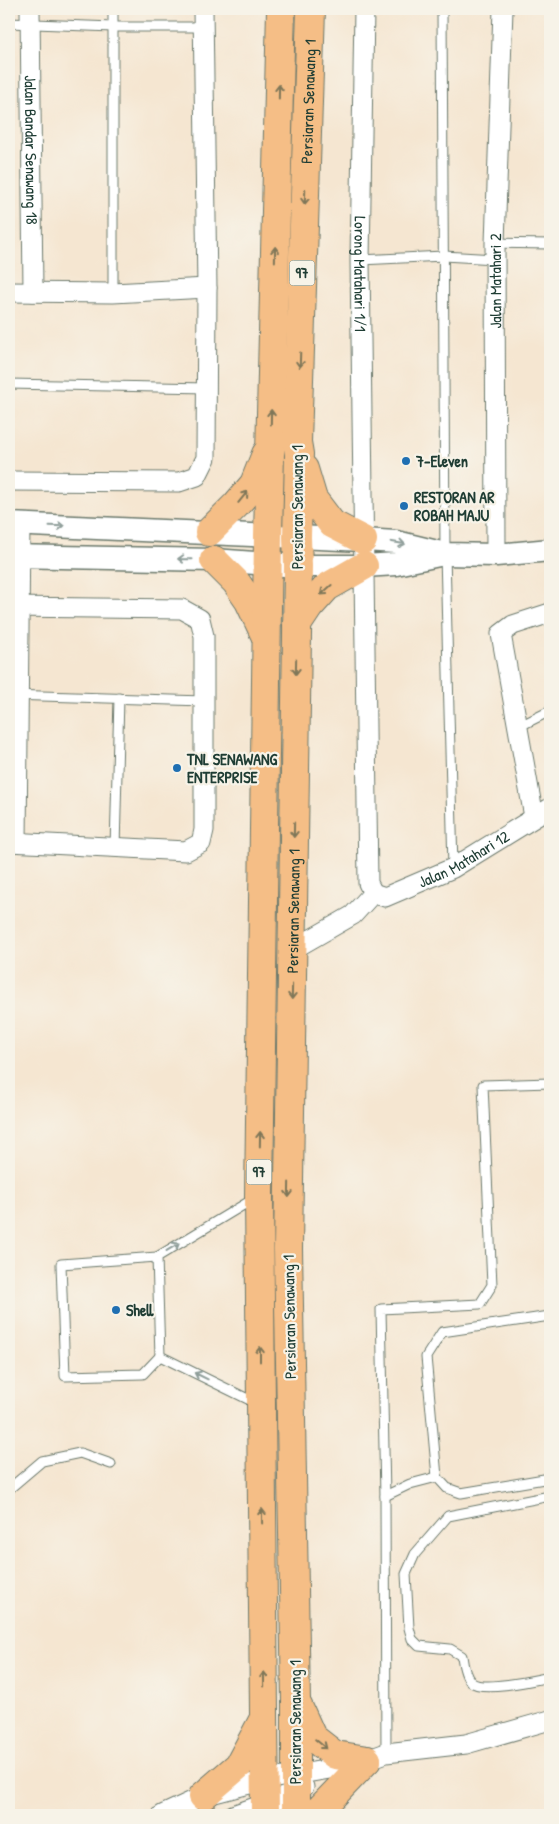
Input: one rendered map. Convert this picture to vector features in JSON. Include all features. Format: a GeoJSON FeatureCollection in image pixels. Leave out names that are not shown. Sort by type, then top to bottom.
{"type":"FeatureCollection","features":[{"type":"Feature","properties":{"kind":"main road","name":"Persiaran Senawang 1"},"geometry":{"type":"LineString","coordinates":[[265,1800],[259,1196],[268,535],[281,9]]}},
{"type":"Feature","properties":{"kind":"main road","name":"Persiaran Senawang 1"},"geometry":{"type":"LineString","coordinates":[[295,1794],[296,1703],[288,1249],[298,566],[299,454],[297,442],[310,9]]}},
{"type":"Feature","properties":{"kind":"main road"},"geometry":{"type":"LineString","coordinates":[[208,532],[236,505],[254,484],[270,444]]}},
{"type":"Feature","properties":{"kind":"main road"},"geometry":{"type":"LineString","coordinates":[[299,454],[313,499],[332,524],[363,540]]}},
{"type":"Feature","properties":{"kind":"main road"},"geometry":{"type":"LineString","coordinates":[[214,560],[236,582],[249,601],[267,640]]}},
{"type":"Feature","properties":{"kind":"main road"},"geometry":{"type":"LineString","coordinates":[[297,625],[309,607],[328,587],[364,566]]}},
{"type":"Feature","properties":{"kind":"main road"},"geometry":{"type":"LineString","coordinates":[[296,1703],[312,1737],[335,1755],[376,1757]]}},
{"type":"Feature","properties":{"kind":"main road"},"geometry":{"type":"LineString","coordinates":[[203,1796],[239,1765],[265,1716]]}},
{"type":"Feature","properties":{"kind":"main road"},"geometry":{"type":"LineString","coordinates":[[316,1815],[321,1808],[376,1757]]}},
{"type":"Feature","properties":{"kind":"street","name":"Lorong Matahari 1/1"},"geometry":{"type":"LineString","coordinates":[[364,9],[360,260],[368,883],[373,894]]}},
{"type":"Feature","properties":{"kind":"street","name":"Jalan Matahari 2"},"geometry":{"type":"LineString","coordinates":[[496,555],[495,251],[503,9]]}},
{"type":"Feature","properties":{"kind":"street","name":"Jalan Bandar Senawang 18"},"geometry":{"type":"LineString","coordinates":[[30,16],[33,292]]}},
{"type":"Feature","properties":{"kind":"street"},"geometry":{"type":"LineString","coordinates":[[9,481],[179,482],[197,476],[206,458],[207,288],[203,18]]}},
{"type":"Feature","properties":{"kind":"street"},"geometry":{"type":"LineString","coordinates":[[9,292],[113,293],[207,288]]}},
{"type":"Feature","properties":{"kind":"street"},"geometry":{"type":"LineString","coordinates":[[14,607],[182,608],[200,619],[204,636],[204,830],[201,843],[186,851],[13,842],[14,524],[396,542],[444,554]]}},
{"type":"Feature","properties":{"kind":"street"},"geometry":{"type":"LineString","coordinates":[[14,556],[214,560],[298,566],[364,566],[396,564],[444,554],[496,555],[550,550]]}},
{"type":"Feature","properties":{"kind":"street"},"geometry":{"type":"LineString","coordinates":[[542,813],[517,728],[501,634],[513,625],[550,613]]}},
{"type":"Feature","properties":{"kind":"street","name":"Jalan Matahari 12"},"geometry":{"type":"LineString","coordinates":[[373,894],[385,897],[453,868],[542,813]]}},
{"type":"Feature","properties":{"kind":"street"},"geometry":{"type":"LineString","coordinates":[[292,950],[353,915],[373,894]]}},
{"type":"Feature","properties":{"kind":"street"},"geometry":{"type":"LineString","coordinates":[[233,1815],[265,1800],[295,1794],[330,1769],[376,1757],[466,1744],[550,1720]]}},
{"type":"Feature","properties":{"kind":"street"},"geometry":{"type":"LineString","coordinates":[[162,1815],[203,1796],[265,1800]]}},
{"type":"Feature","properties":{"kind":"lane"},"geometry":{"type":"LineString","coordinates":[[113,9],[113,293]]}},
{"type":"Feature","properties":{"kind":"lane"},"geometry":{"type":"LineString","coordinates":[[442,9],[444,554],[453,868]]}},
{"type":"Feature","properties":{"kind":"lane"},"geometry":{"type":"LineString","coordinates":[[9,23],[30,16],[113,27],[203,18]]}},
{"type":"Feature","properties":{"kind":"lane"},"geometry":{"type":"LineString","coordinates":[[360,260],[444,256],[550,244]]}},
{"type":"Feature","properties":{"kind":"lane"},"geometry":{"type":"LineString","coordinates":[[9,384],[207,388]]}},
{"type":"Feature","properties":{"kind":"lane"},"geometry":{"type":"LineString","coordinates":[[14,695],[204,701]]}},
{"type":"Feature","properties":{"kind":"lane"},"geometry":{"type":"LineString","coordinates":[[115,848],[119,698]]}},
{"type":"Feature","properties":{"kind":"lane"},"geometry":{"type":"LineString","coordinates":[[517,728],[550,711]]}},
{"type":"Feature","properties":{"kind":"lane"},"geometry":{"type":"LineString","coordinates":[[376,1757],[385,1496],[381,1309],[480,1304],[492,1284],[484,1085],[550,1083]]}},
{"type":"Feature","properties":{"kind":"lane"},"geometry":{"type":"LineString","coordinates":[[157,1256],[160,1356],[143,1374],[66,1376],[61,1264],[157,1256],[259,1196]]}},
{"type":"Feature","properties":{"kind":"lane"},"geometry":{"type":"LineString","coordinates":[[550,1316],[442,1332],[426,1357],[437,1477],[447,1488],[461,1493],[550,1478]]}},
{"type":"Feature","properties":{"kind":"lane"},"geometry":{"type":"LineString","coordinates":[[160,1356],[260,1406]]}},
{"type":"Feature","properties":{"kind":"lane"},"geometry":{"type":"LineString","coordinates":[[9,1488],[42,1461],[80,1453],[111,1464]]}},
{"type":"Feature","properties":{"kind":"lane"},"geometry":{"type":"LineString","coordinates":[[385,1496],[410,1484],[437,1477]]}},
{"type":"Feature","properties":{"kind":"lane"},"geometry":{"type":"LineString","coordinates":[[550,1496],[448,1516],[415,1554],[406,1574],[409,1628],[412,1639],[419,1646],[450,1649],[462,1656],[465,1670],[472,1682],[484,1687],[550,1677]]}},
{"type":"Feature","properties":{"kind":"place","name":"7-Eleven"},"geometry":{"type":"Point","coordinates":[406,461]}},
{"type":"Feature","properties":{"kind":"place","name":"RESTORAN AR ROBAH MAJU"},"geometry":{"type":"Point","coordinates":[404,506]}},
{"type":"Feature","properties":{"kind":"place","name":"TNL SENAWANG ENTERPRISE"},"geometry":{"type":"Point","coordinates":[177,768]}},
{"type":"Feature","properties":{"kind":"place","name":"Shell"},"geometry":{"type":"Point","coordinates":[116,1310]}}]}
